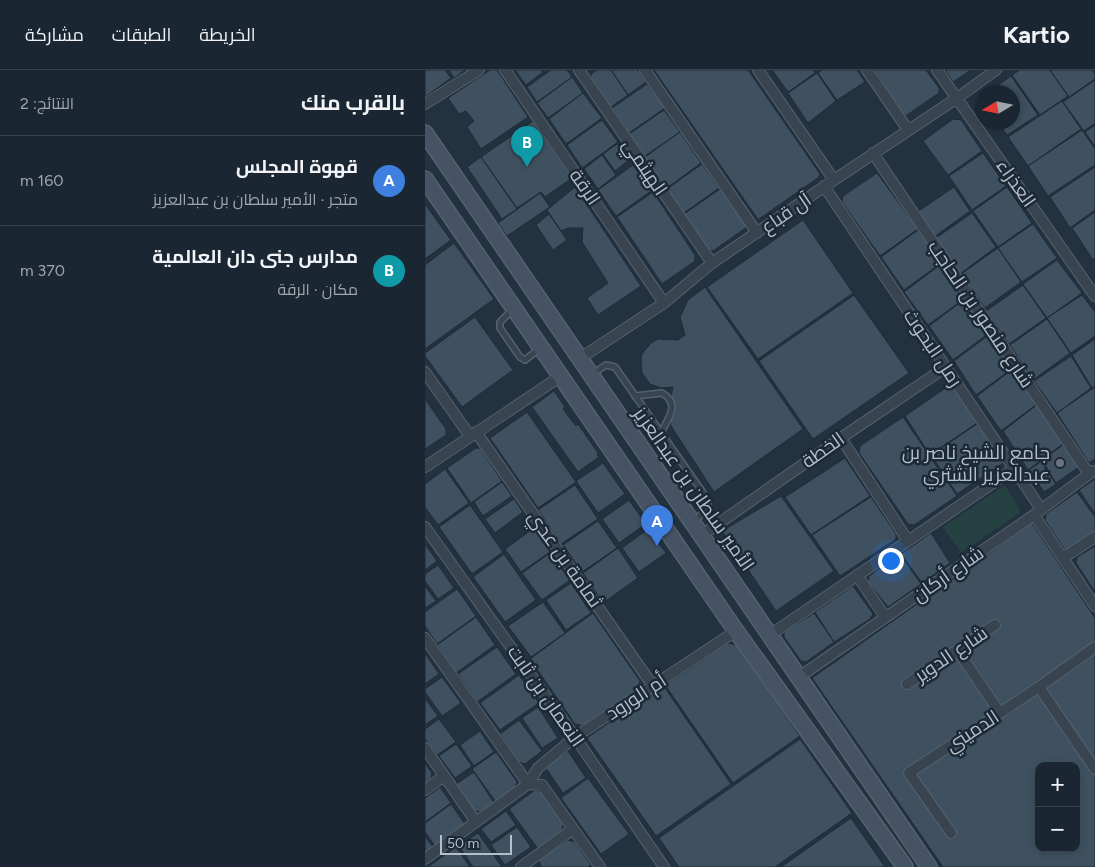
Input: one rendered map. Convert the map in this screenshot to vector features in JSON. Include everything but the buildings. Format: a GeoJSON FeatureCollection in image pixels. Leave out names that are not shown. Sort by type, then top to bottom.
{"type":"FeatureCollection","features":[{"type":"Feature","properties":{"kind":"street"},"geometry":{"type":"LineString","coordinates":[[425,104],[479,70]]}},
{"type":"Feature","properties":{"kind":"street","name":"الرقة"},"geometry":{"type":"LineString","coordinates":[[505,70],[664,303]]}},
{"type":"Feature","properties":{"kind":"street"},"geometry":{"type":"LineString","coordinates":[[645,70],[757,232]]}},
{"type":"Feature","properties":{"kind":"street"},"geometry":{"type":"LineString","coordinates":[[757,70],[833,180]]}},
{"type":"Feature","properties":{"kind":"street"},"geometry":{"type":"LineString","coordinates":[[867,70],[908,130]]}},
{"type":"Feature","properties":{"kind":"street","name":"العذراء"},"geometry":{"type":"LineString","coordinates":[[937,70],[1095,296]]}},
{"type":"Feature","properties":{"kind":"street","name":"آل قباع"},"geometry":{"type":"LineString","coordinates":[[579,359],[664,303],[712,263],[996,70]]}},
{"type":"Feature","properties":{"kind":"street","name":"الهيثمي"},"geometry":{"type":"LineString","coordinates":[[582,71],[712,263]]}},
{"type":"Feature","properties":{"kind":"street","name":"الأمير سلطان بن عبدالعزيز"},"geometry":{"type":"LineString","coordinates":[[425,133],[929,867]]}},
{"type":"Feature","properties":{"kind":"street","name":"شارع منصور بن الحاجب"},"geometry":{"type":"LineString","coordinates":[[873,153],[1092,472]]}},
{"type":"Feature","properties":{"kind":"street"},"geometry":{"type":"LineString","coordinates":[[425,179],[736,631],[905,867]]}},
{"type":"Feature","properties":{"kind":"street","name":"رمل البحوث"},"geometry":{"type":"LineString","coordinates":[[824,186],[1015,468],[1063,558],[1095,606]]}},
{"type":"Feature","properties":{"kind":"street","name":"الخطة"},"geometry":{"type":"LineString","coordinates":[[698,529],[841,438],[946,367]]}},
{"type":"Feature","properties":{"kind":"street","name":"ثمامة بن عدي"},"geometry":{"type":"LineString","coordinates":[[425,372],[473,434],[653,686]]}},
{"type":"Feature","properties":{"kind":"street"},"geometry":{"type":"LineString","coordinates":[[425,467],[561,376]]}},
{"type":"Feature","properties":{"kind":"street"},"geometry":{"type":"LineString","coordinates":[[841,438],[908,541]]}},
{"type":"Feature","properties":{"kind":"street"},"geometry":{"type":"LineString","coordinates":[[770,635],[1015,468]]}},
{"type":"Feature","properties":{"kind":"street","name":"شارع أركان"},"geometry":{"type":"LineString","coordinates":[[799,677],[1038,512],[1092,472]]}},
{"type":"Feature","properties":{"kind":"street","name":"النعمان بن ثابت"},"geometry":{"type":"LineString","coordinates":[[425,527],[575,737],[663,867]]}},
{"type":"Feature","properties":{"kind":"street"},"geometry":{"type":"LineString","coordinates":[[1063,558],[1095,537]]}},
{"type":"Feature","properties":{"kind":"street"},"geometry":{"type":"LineString","coordinates":[[857,575],[885,617]]}},
{"type":"Feature","properties":{"kind":"street","name":"شارع الدوير"},"geometry":{"type":"LineString","coordinates":[[907,684],[995,625]]}},
{"type":"Feature","properties":{"kind":"street","name":"أم الورود"},"geometry":{"type":"LineString","coordinates":[[528,784],[538,768],[575,737],[736,631]]}},
{"type":"Feature","properties":{"kind":"street"},"geometry":{"type":"LineString","coordinates":[[425,638],[528,784]]}},
{"type":"Feature","properties":{"kind":"street","name":"الدميني"},"geometry":{"type":"LineString","coordinates":[[951,833],[909,773],[1039,687],[1095,647]]}},
{"type":"Feature","properties":{"kind":"street"},"geometry":{"type":"LineString","coordinates":[[958,650],[1000,713]]}},
{"type":"Feature","properties":{"kind":"street"},"geometry":{"type":"LineString","coordinates":[[1039,687],[1095,769]]}},
{"type":"Feature","properties":{"kind":"street"},"geometry":{"type":"LineString","coordinates":[[425,748],[477,822]]}},
{"type":"Feature","properties":{"kind":"street"},"geometry":{"type":"LineString","coordinates":[[425,790],[444,776]]}},
{"type":"Feature","properties":{"kind":"street"},"geometry":{"type":"LineString","coordinates":[[425,859],[528,784],[542,785],[600,867]]}},
{"type":"Feature","properties":{"kind":"street"},"geometry":{"type":"LineString","coordinates":[[526,866],[573,829]]}},
{"type":"Feature","properties":{"kind":"lane"},"geometry":{"type":"LineString","coordinates":[[514,308],[500,322],[500,328],[520,357],[525,360],[541,346]]}},
{"type":"Feature","properties":{"kind":"lane"},"geometry":{"type":"LineString","coordinates":[[591,375],[606,365],[615,367],[708,500],[708,507],[698,529]]}},
{"type":"Feature","properties":{"kind":"lane"},"geometry":{"type":"LineString","coordinates":[[635,396],[662,393],[672,402],[673,410],[661,433]]}},
{"type":"Feature","properties":{"kind":"green space"},"geometry":{"type":"Polygon","coordinates":[[[1005,485],[1021,512],[961,553],[943,527],[1005,485]]]}},
{"type":"Feature","properties":{"kind":"place","name":"مدارس جنى دان العالمية"},"geometry":{"type":"Point","coordinates":[527,167]}},
{"type":"Feature","properties":{"kind":"place","name":"جامع الشيخ ناصر بن عبدالعزيز الشثري"},"geometry":{"type":"Point","coordinates":[1060,463]}},
{"type":"Feature","properties":{"kind":"place","name":"قهوة المجلس"},"geometry":{"type":"Point","coordinates":[657,546]}}]}
